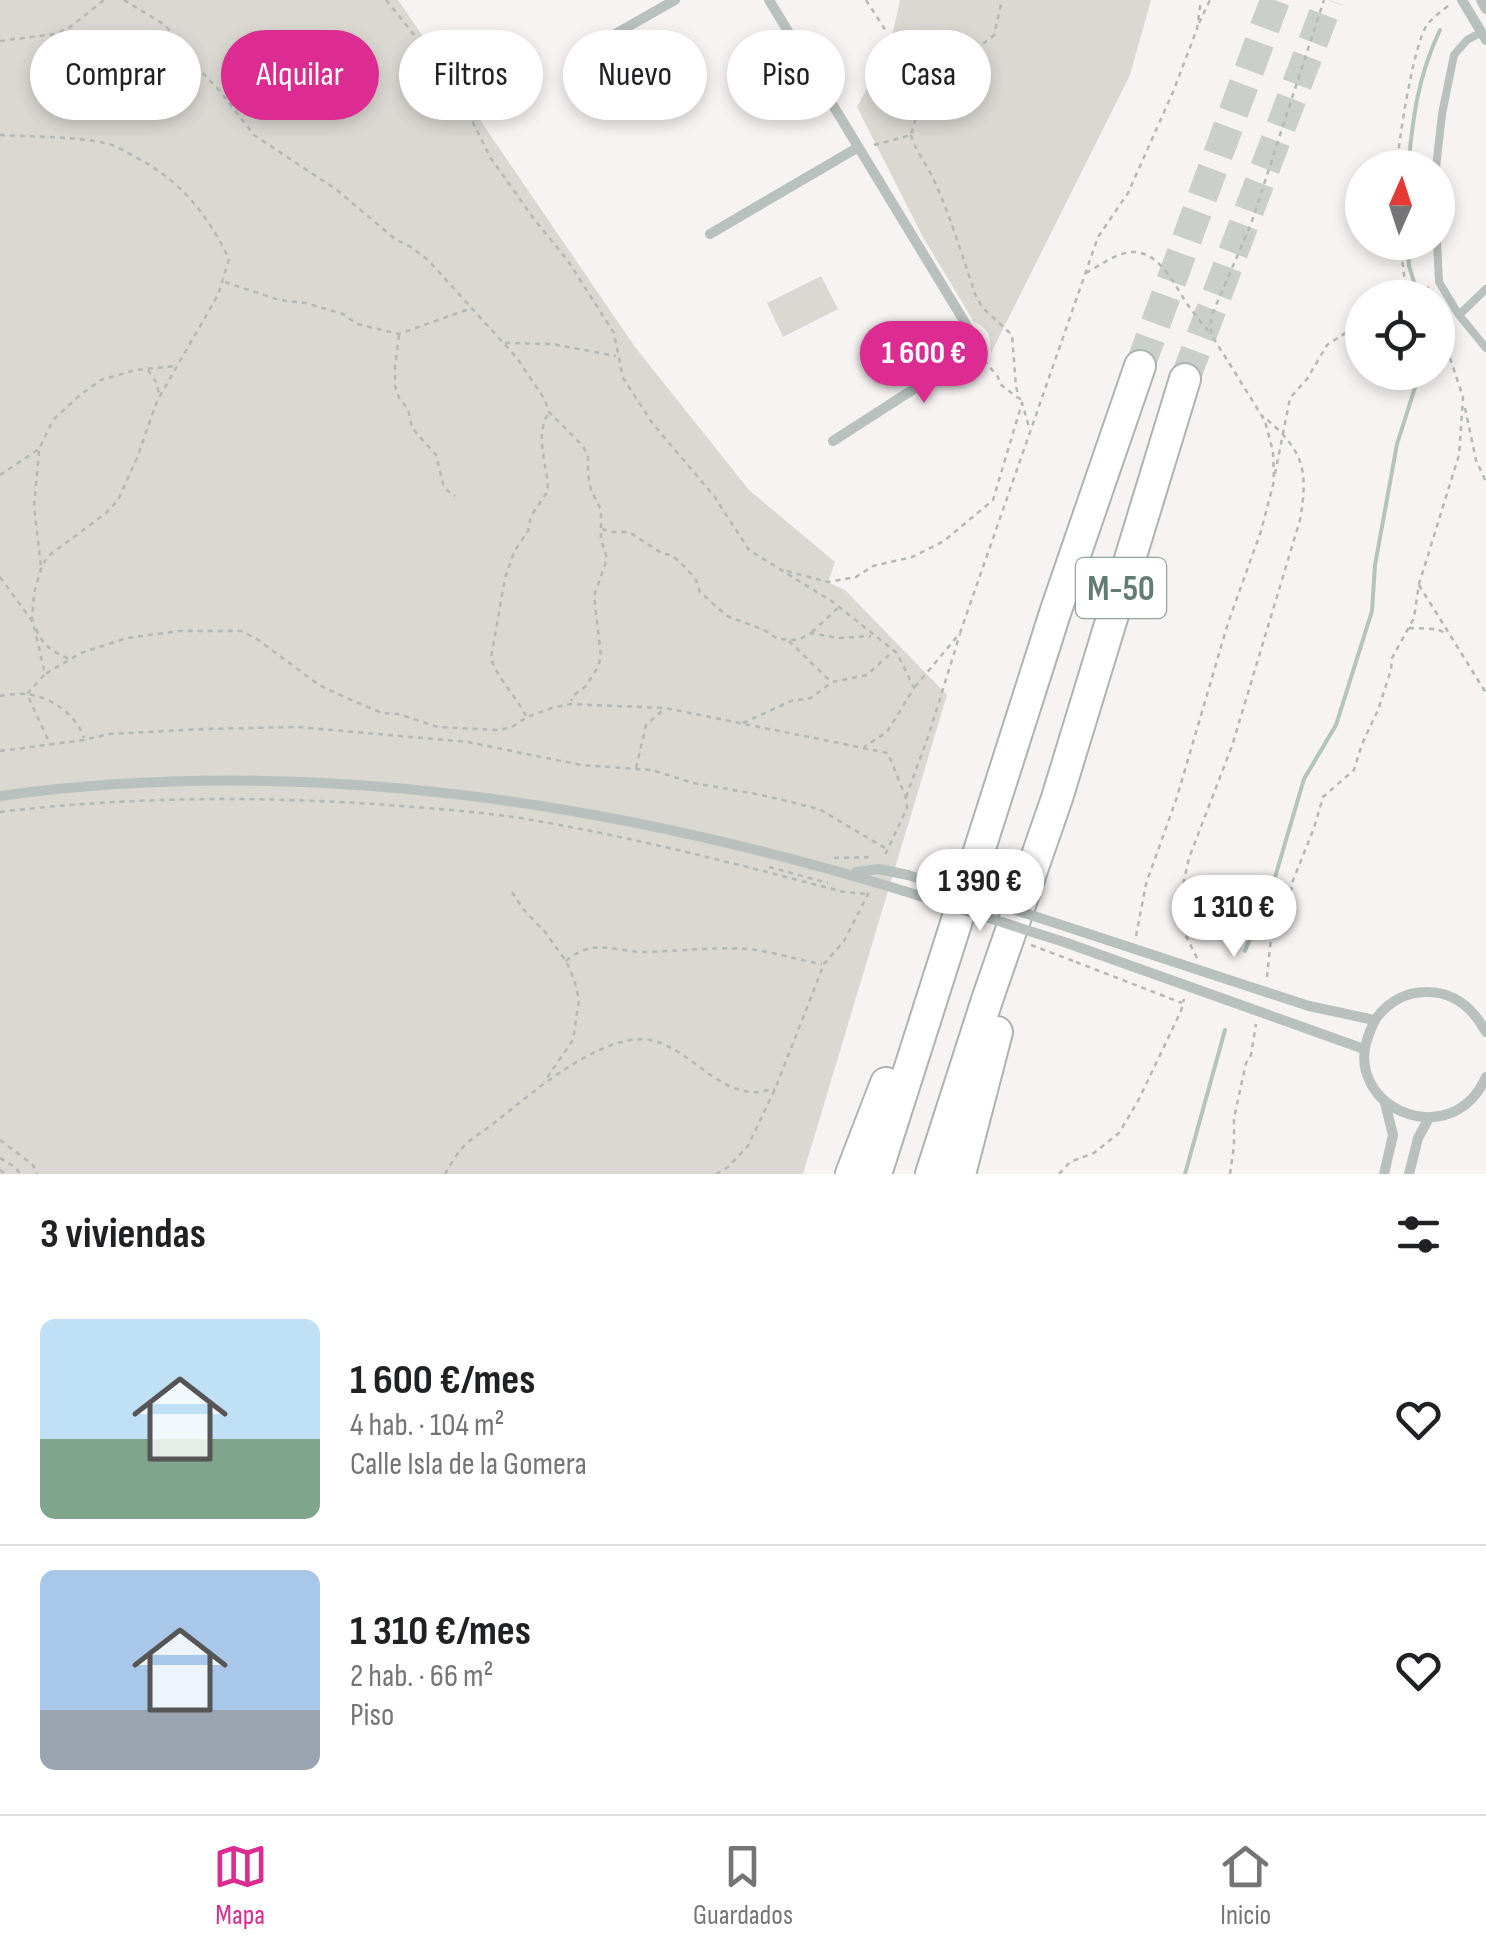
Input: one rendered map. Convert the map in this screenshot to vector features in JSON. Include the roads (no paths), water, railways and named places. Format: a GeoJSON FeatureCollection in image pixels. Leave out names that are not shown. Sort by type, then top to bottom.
{"type":"FeatureCollection","features":[{"type":"Feature","properties":{"kind":"highway","name":"M-50"},"geometry":{"type":"LineString","coordinates":[[876,1174],[1056,610],[1140,366]]}},
{"type":"Feature","properties":{"kind":"highway","name":"M-50"},"geometry":{"type":"LineString","coordinates":[[931,1174],[1057,798],[1185,379]]}},
{"type":"Feature","properties":{"kind":"highway"},"geometry":{"type":"LineString","coordinates":[[851,1174],[928,974],[1022,690],[1056,610]]}},
{"type":"Feature","properties":{"kind":"highway"},"geometry":{"type":"LineString","coordinates":[[960,1174],[1057,798]]}},
{"type":"Feature","properties":{"kind":"street"},"geometry":{"type":"LineString","coordinates":[[622,30],[674,0]]}},
{"type":"Feature","properties":{"kind":"street"},"geometry":{"type":"LineString","coordinates":[[769,0],[977,346],[834,440]]}},
{"type":"Feature","properties":{"kind":"street"},"geometry":{"type":"LineString","coordinates":[[1481,0],[1486,9]]}},
{"type":"Feature","properties":{"kind":"street"},"geometry":{"type":"LineString","coordinates":[[1465,4],[1483,36]]}},
{"type":"Feature","properties":{"kind":"street"},"geometry":{"type":"LineString","coordinates":[[710,234],[858,148]]}},
{"type":"Feature","properties":{"kind":"street"},"geometry":{"type":"LineString","coordinates":[[0,796],[142,782],[291,782],[441,792],[605,816],[850,873],[1067,943],[1364,1048]]}},
{"type":"Feature","properties":{"kind":"street"},"geometry":{"type":"LineString","coordinates":[[850,873],[879,869],[908,875],[1264,992],[1374,1020]]}},
{"type":"Feature","properties":{"kind":"street"},"geometry":{"type":"LineString","coordinates":[[1384,1174],[1393,1136],[1386,1103],[1368,1078],[1364,1048],[1374,1020],[1404,996],[1444,994],[1477,1015],[1486,1032]]}},
{"type":"Feature","properties":{"kind":"street"},"geometry":{"type":"LineString","coordinates":[[1386,1103],[1406,1114],[1428,1118],[1449,1114],[1483,1092],[1486,1077]]}},
{"type":"Feature","properties":{"kind":"street"},"geometry":{"type":"LineString","coordinates":[[1409,1174],[1418,1138],[1428,1118]]}},
{"type":"Feature","properties":{"kind":"lane"},"geometry":{"type":"LineString","coordinates":[[1438,150],[1454,55],[1466,40],[1483,36]]}},
{"type":"Feature","properties":{"kind":"lane"},"geometry":{"type":"LineString","coordinates":[[1438,260],[1439,282],[1486,348]]}},
{"type":"Feature","properties":{"kind":"lane"},"geometry":{"type":"LineString","coordinates":[[1459,314],[1486,289]]}},
{"type":"Feature","properties":{"kind":"waterway"},"geometry":{"type":"LineString","coordinates":[[1410,150],[1426,64],[1440,30]]}},
{"type":"Feature","properties":{"kind":"waterway"},"geometry":{"type":"LineString","coordinates":[[1409,260],[1413,280]]}},
{"type":"Feature","properties":{"kind":"waterway"},"geometry":{"type":"LineString","coordinates":[[1245,951],[1273,884],[1304,779],[1336,725],[1372,611],[1375,565],[1397,444],[1414,390]]}},
{"type":"Feature","properties":{"kind":"waterway"},"geometry":{"type":"LineString","coordinates":[[1185,1174],[1225,1030]]}},
{"type":"Feature","properties":{"kind":"tunnel"},"geometry":{"type":"LineString","coordinates":[[1140,366],[1275,0]]}},
{"type":"Feature","properties":{"kind":"tunnel"},"geometry":{"type":"LineString","coordinates":[[1185,379],[1329,0]]}}]}
